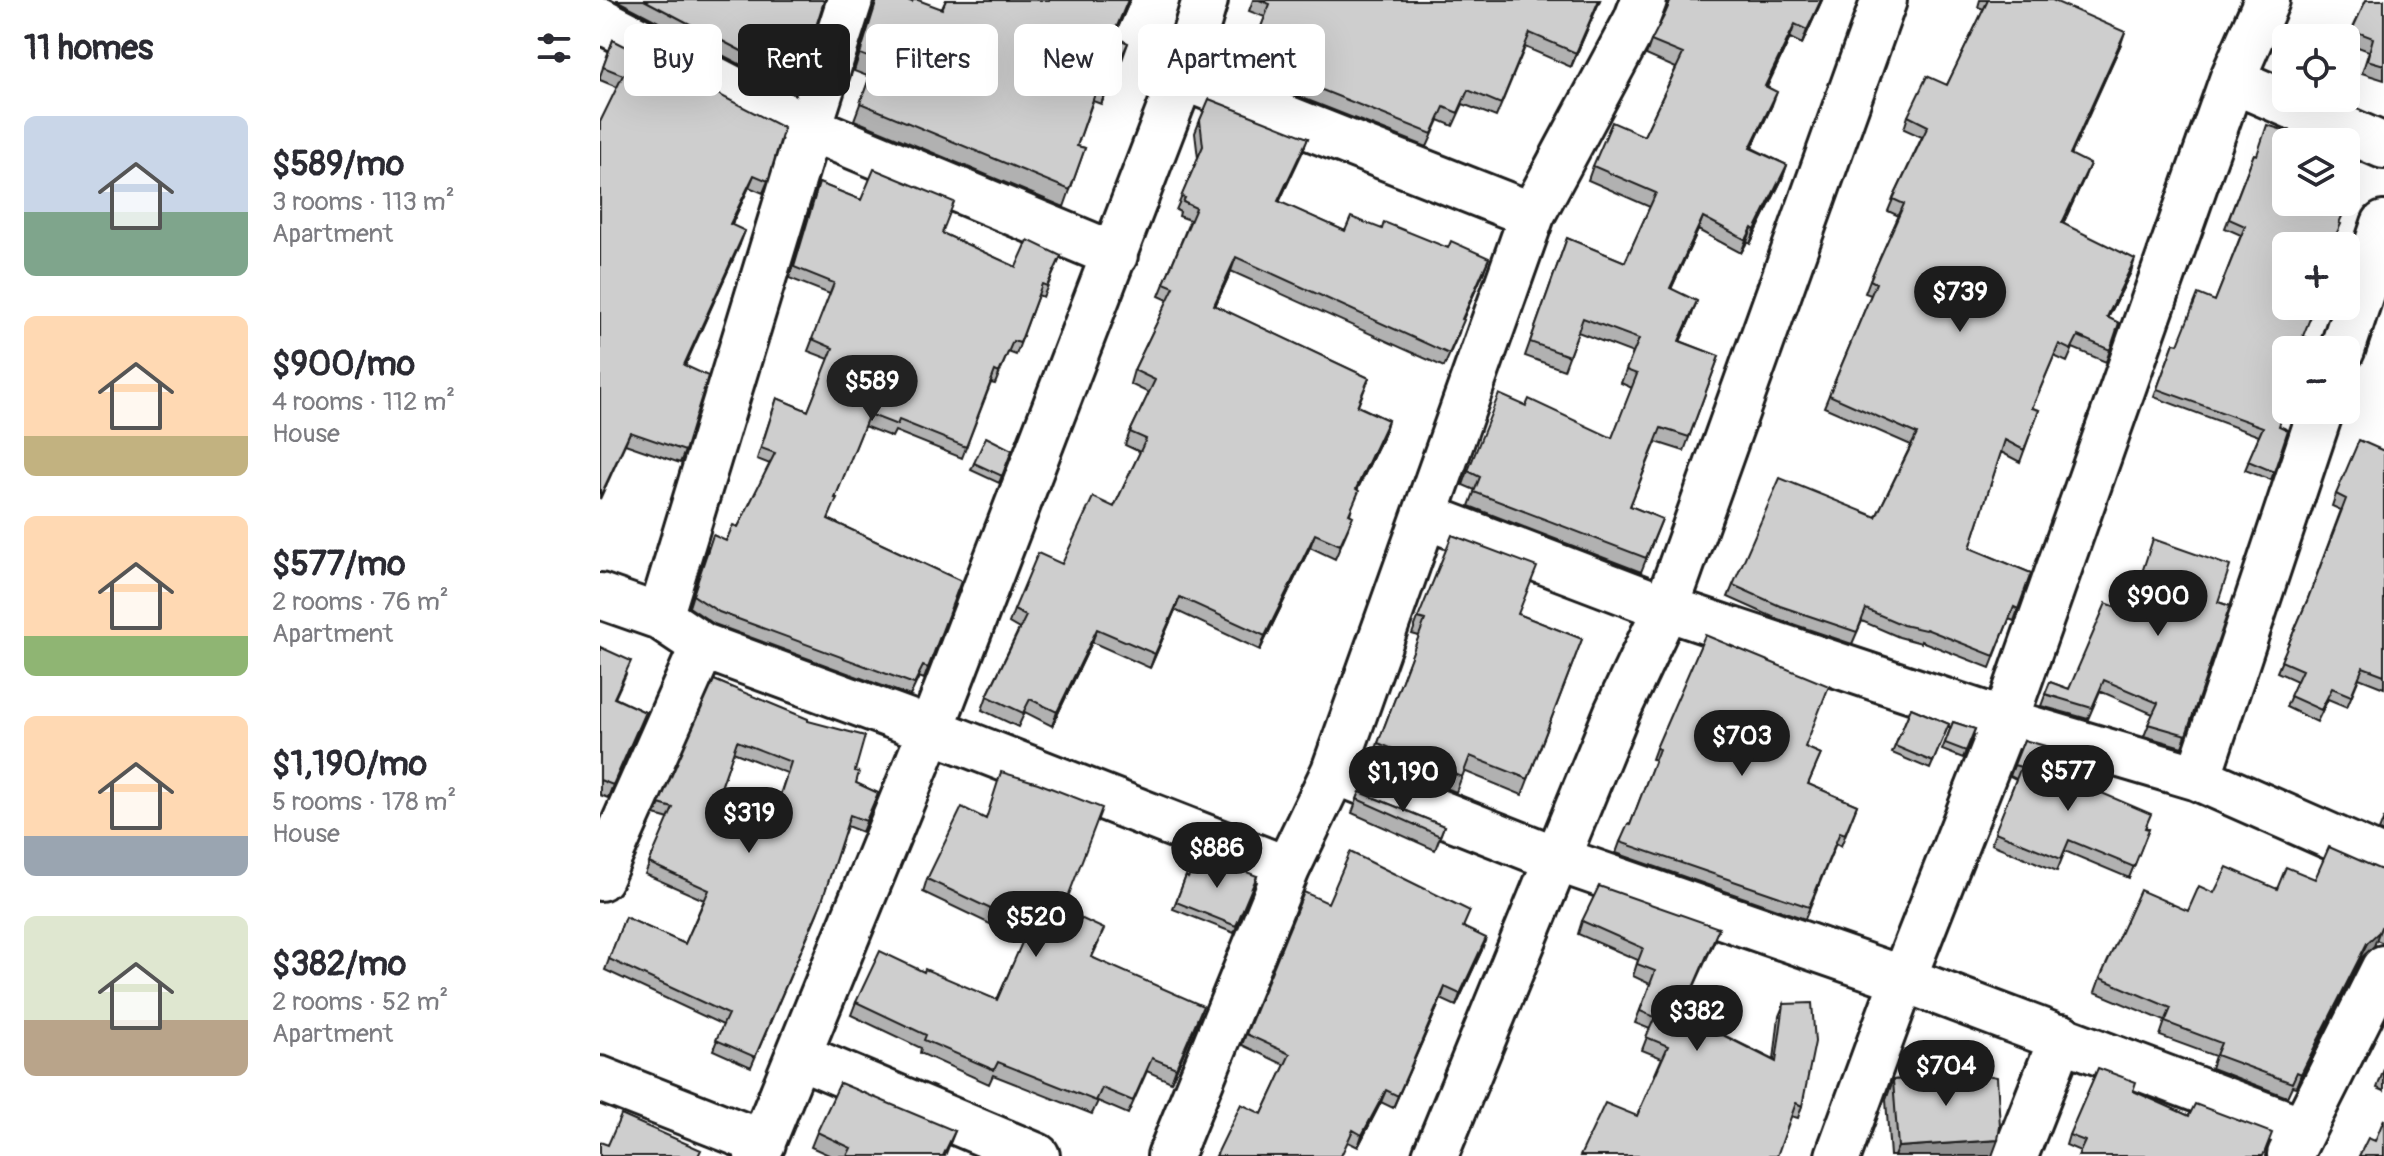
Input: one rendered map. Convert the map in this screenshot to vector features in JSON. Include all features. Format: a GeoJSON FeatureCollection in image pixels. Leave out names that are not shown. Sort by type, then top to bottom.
{"type":"FeatureCollection","features":[{"type":"Feature","properties":{"kind":"street"},"geometry":{"type":"LineString","coordinates":[[600,13],[605,0]]}},
{"type":"Feature","properties":{"kind":"street"},"geometry":{"type":"LineString","coordinates":[[660,617],[850,0]]}},
{"type":"Feature","properties":{"kind":"street"},"geometry":{"type":"LineString","coordinates":[[1198,24],[1205,0]]}},
{"type":"Feature","properties":{"kind":"street"},"geometry":{"type":"LineString","coordinates":[[1170,1156],[1287,869],[1334,771],[1532,215],[1636,21],[1644,0]]}},
{"type":"Feature","properties":{"kind":"street"},"geometry":{"type":"LineString","coordinates":[[1435,1156],[1617,712],[1666,608],[1884,0]]}},
{"type":"Feature","properties":{"kind":"street"},"geometry":{"type":"LineString","coordinates":[[1838,1156],[1903,979],[2005,721],[2232,80],[2267,0]]}},
{"type":"Feature","properties":{"kind":"street"},"geometry":{"type":"LineString","coordinates":[[600,20],[809,128],[1115,255]]}},
{"type":"Feature","properties":{"kind":"street"},"geometry":{"type":"LineString","coordinates":[[2232,80],[2384,146]]}},
{"type":"Feature","properties":{"kind":"street"},"geometry":{"type":"LineString","coordinates":[[600,1079],[760,1150],[931,730],[1175,96]]}},
{"type":"Feature","properties":{"kind":"street"},"geometry":{"type":"LineString","coordinates":[[1230,96],[1532,215]]}},
{"type":"Feature","properties":{"kind":"street"},"geometry":{"type":"LineString","coordinates":[[2347,336],[2384,224]]}},
{"type":"Feature","properties":{"kind":"street"},"geometry":{"type":"LineString","coordinates":[[2198,778],[2316,424]]}},
{"type":"Feature","properties":{"kind":"street"},"geometry":{"type":"LineString","coordinates":[[1425,516],[1666,608],[2005,721],[2198,778],[2384,860]]}},
{"type":"Feature","properties":{"kind":"street"},"geometry":{"type":"LineString","coordinates":[[600,596],[660,617],[703,646],[931,730],[1287,869]]}},
{"type":"Feature","properties":{"kind":"street"},"geometry":{"type":"LineString","coordinates":[[600,878],[703,646]]}},
{"type":"Feature","properties":{"kind":"street"},"geometry":{"type":"LineString","coordinates":[[1334,771],[1557,859],[2062,1037],[2296,1142],[2384,968]]}},
{"type":"Feature","properties":{"kind":"street"},"geometry":{"type":"LineString","coordinates":[[2015,1156],[2062,1037]]}},
{"type":"Feature","properties":{"kind":"street"},"geometry":{"type":"LineString","coordinates":[[799,1056],[1037,1156]]}},
{"type":"Feature","properties":{"kind":"building"},"geometry":{"type":"Polygon","coordinates":[[[644,0],[824,1],[817,24],[738,24],[738,49],[722,41],[722,24],[690,24],[644,0]]]}},
{"type":"Feature","properties":{"kind":"building"},"geometry":{"type":"Polygon","coordinates":[[[877,0],[918,0],[942,9],[946,0],[1128,0],[1118,24],[1014,24],[1014,96],[1094,96],[1077,146],[1085,148],[1070,190],[860,103],[866,87],[866,96],[998,96],[998,24],[869,24],[877,0]]]}},
{"type":"Feature","properties":{"kind":"building"},"geometry":{"type":"Polygon","coordinates":[[[1259,0],[1599,0],[1576,53],[1530,33],[1501,104],[1468,90],[1458,113],[1444,107],[1432,134],[1325,91],[1325,24],[1262,24],[1270,4],[1259,0]]]}},
{"type":"Feature","properties":{"kind":"building"},"geometry":{"type":"Polygon","coordinates":[[[1671,0],[1821,0],[1807,30],[1795,24],[1765,86],[1777,92],[1750,148],[1787,165],[1755,230],[1752,228],[1746,240],[1703,217],[1670,288],[1697,301],[1679,341],[1719,356],[1689,437],[1661,428],[1630,506],[1662,519],[1646,558],[1474,492],[1480,477],[1468,471],[1499,394],[1526,406],[1529,399],[1612,438],[1637,374],[1626,370],[1639,339],[1583,318],[1569,356],[1530,342],[1567,238],[1625,262],[1656,193],[1593,166],[1612,122],[1644,136],[1683,54],[1651,41],[1671,0]]]}},
{"type":"Feature","properties":{"kind":"building"},"geometry":{"type":"Polygon","coordinates":[[[1988,0],[2055,0],[2125,32],[2070,154],[2090,164],[2062,223],[2135,259],[2107,317],[2119,323],[2110,350],[2078,336],[2071,350],[2059,344],[2032,408],[2039,410],[2024,450],[2005,440],[1970,548],[2031,573],[2018,609],[2014,607],[1994,656],[1866,609],[1857,632],[1780,606],[1733,585],[1780,478],[1876,517],[1917,434],[1829,395],[1876,283],[1870,280],[1904,204],[1893,199],[1928,126],[1908,116],[1927,76],[1947,85],[1988,0]]]}},
{"type":"Feature","properties":{"kind":"building"},"geometry":{"type":"Polygon","coordinates":[[[2366,0],[2384,0],[2384,65],[2367,60],[2373,38],[2360,33],[2360,24],[2355,24],[2366,0]]]}},
{"type":"Feature","properties":{"kind":"building"},"geometry":{"type":"Polygon","coordinates":[[[866,35],[866,56],[860,54],[866,35]]]}},
{"type":"Feature","properties":{"kind":"building"},"geometry":{"type":"Polygon","coordinates":[[[613,40],[624,46],[624,96],[722,96],[784,128],[768,181],[754,175],[730,224],[745,231],[684,365],[708,376],[685,451],[630,432],[600,497],[600,122],[623,75],[603,67],[613,40]]]}},
{"type":"Feature","properties":{"kind":"building"},"geometry":{"type":"Polygon","coordinates":[[[1122,40],[1128,43],[1122,56],[1122,40]]]}},
{"type":"Feature","properties":{"kind":"building"},"geometry":{"type":"Polygon","coordinates":[[[1209,99],[1308,138],[1278,201],[1345,231],[1351,217],[1382,229],[1384,222],[1448,248],[1451,241],[1489,258],[1449,354],[1236,257],[1214,305],[1369,378],[1357,406],[1388,420],[1356,489],[1359,491],[1349,514],[1353,516],[1340,545],[1315,534],[1265,636],[1180,597],[1155,654],[1097,629],[1057,712],[1030,699],[1023,713],[987,696],[1026,616],[1014,610],[1038,553],[1062,564],[1093,497],[1114,507],[1146,439],[1130,432],[1155,380],[1134,370],[1174,287],[1164,283],[1196,208],[1183,202],[1185,198],[1181,197],[1203,146],[1200,120],[1209,99]]]}},
{"type":"Feature","properties":{"kind":"building"},"geometry":{"type":"Polygon","coordinates":[[[2267,125],[2277,128],[2272,128],[2272,216],[2342,216],[2337,232],[2272,232],[2272,320],[2309,320],[2303,336],[2272,336],[2272,424],[2280,424],[2288,430],[2274,472],[2248,461],[2263,427],[2157,389],[2174,343],[2178,344],[2198,294],[2215,301],[2245,226],[2229,219],[2254,154],[2257,155],[2267,125]]]}},
{"type":"Feature","properties":{"kind":"building"},"geometry":{"type":"Polygon","coordinates":[[[874,169],[954,202],[942,233],[1016,267],[1028,240],[1061,256],[1047,286],[1042,284],[1020,343],[1013,341],[999,373],[995,371],[966,447],[899,420],[897,425],[869,414],[835,498],[828,519],[961,581],[928,668],[923,666],[914,684],[719,612],[693,595],[713,535],[726,541],[733,525],[738,527],[775,453],[761,448],[777,398],[808,411],[833,348],[812,339],[834,283],[794,267],[819,183],[861,200],[874,169]]]}},
{"type":"Feature","properties":{"kind":"building"},"geometry":{"type":"Polygon","coordinates":[[[986,437],[1012,450],[1002,476],[974,463],[986,437]]]}},
{"type":"Feature","properties":{"kind":"building"},"geometry":{"type":"Polygon","coordinates":[[[2359,440],[2384,451],[2384,675],[2363,667],[2351,696],[2332,688],[2321,710],[2290,696],[2302,670],[2281,661],[2346,499],[2336,494],[2359,440]]]}},
{"type":"Feature","properties":{"kind":"building"},"geometry":{"type":"Polygon","coordinates":[[[1452,535],[1537,567],[1518,614],[1582,639],[1528,779],[1470,756],[1462,777],[1378,743],[1425,620],[1418,618],[1452,535]]]}},
{"type":"Feature","properties":{"kind":"building"},"geometry":{"type":"Polygon","coordinates":[[[2153,539],[2230,566],[2218,602],[2230,606],[2186,735],[2148,724],[2158,703],[2104,680],[2092,708],[2045,694],[2050,682],[2069,689],[2106,603],[2129,612],[2153,539]]]}},
{"type":"Feature","properties":{"kind":"building"},"geometry":{"type":"Polygon","coordinates":[[[1705,635],[1829,686],[1805,747],[1821,754],[1808,784],[1857,805],[1845,834],[1840,832],[1809,907],[1620,842],[1630,825],[1659,749],[1656,748],[1705,635]]]}},
{"type":"Feature","properties":{"kind":"building"},"geometry":{"type":"Polygon","coordinates":[[[600,647],[631,661],[614,698],[645,712],[613,785],[600,780],[600,647]]]}},
{"type":"Feature","properties":{"kind":"building"},"geometry":{"type":"Polygon","coordinates":[[[714,680],[808,721],[865,736],[855,771],[859,772],[856,783],[878,793],[866,821],[850,815],[821,904],[755,1057],[716,1040],[728,1014],[609,959],[625,917],[685,944],[709,890],[649,863],[673,808],[659,804],[714,680]],[[737,741],[716,802],[770,826],[791,762],[737,741]]]}},
{"type":"Feature","properties":{"kind":"building"},"geometry":{"type":"Polygon","coordinates":[[[1911,708],[1949,724],[1933,762],[1895,746],[1911,708]]]}},
{"type":"Feature","properties":{"kind":"building"},"geometry":{"type":"Polygon","coordinates":[[[1953,722],[1975,729],[1966,751],[1945,743],[1953,722]]]}},
{"type":"Feature","properties":{"kind":"building"},"geometry":{"type":"Polygon","coordinates":[[[2024,740],[2056,749],[2048,770],[2151,814],[2145,828],[2149,829],[2134,867],[2069,840],[2061,859],[1995,832],[2021,767],[2014,765],[2024,740]]]}},
{"type":"Feature","properties":{"kind":"building"},"geometry":{"type":"Polygon","coordinates":[[[1001,772],[1102,808],[1063,910],[1104,929],[1091,957],[1203,1006],[1176,1068],[1152,1058],[1133,1101],[1102,1088],[1096,1101],[998,1062],[994,1070],[924,1040],[926,1035],[856,1002],[880,951],[997,1000],[1028,929],[927,879],[962,807],[986,819],[1001,772]]]}},
{"type":"Feature","properties":{"kind":"building"},"geometry":{"type":"Polygon","coordinates":[[[1360,792],[1444,826],[1440,836],[1357,799],[1360,792]]]}},
{"type":"Feature","properties":{"kind":"building"},"geometry":{"type":"Polygon","coordinates":[[[2329,847],[2384,870],[2384,928],[2381,927],[2367,943],[2301,1074],[2297,1072],[2292,1083],[2216,1055],[2221,1043],[2165,1022],[2171,1008],[2100,978],[2140,890],[2188,911],[2199,886],[2214,893],[2227,867],[2277,889],[2286,867],[2315,879],[2329,847]]]}},
{"type":"Feature","properties":{"kind":"building"},"geometry":{"type":"Polygon","coordinates":[[[1350,852],[1470,911],[1463,927],[1486,938],[1460,994],[1445,987],[1398,1096],[1386,1090],[1362,1135],[1353,1130],[1341,1156],[1216,1156],[1241,1104],[1262,1114],[1290,1054],[1246,1034],[1304,892],[1328,903],[1350,852]]]}},
{"type":"Feature","properties":{"kind":"building"},"geometry":{"type":"Polygon","coordinates":[[[1200,854],[1257,876],[1236,926],[1176,902],[1186,876],[1188,878],[1200,854]]]}},
{"type":"Feature","properties":{"kind":"building"},"geometry":{"type":"Polygon","coordinates":[[[1599,886],[1719,928],[1691,992],[1698,995],[1689,1018],[1776,1062],[1784,1004],[1812,1003],[1815,1042],[1802,1106],[1796,1103],[1777,1156],[1580,1156],[1605,1103],[1637,1116],[1668,1046],[1646,1037],[1655,1017],[1640,1011],[1655,971],[1637,964],[1643,948],[1582,921],[1599,886]]]}},
{"type":"Feature","properties":{"kind":"building"},"geometry":{"type":"Polygon","coordinates":[[[1922,1063],[1997,1077],[1998,1140],[1898,1147],[1893,1080],[1923,1078],[1922,1063]]]}},
{"type":"Feature","properties":{"kind":"building"},"geometry":{"type":"Polygon","coordinates":[[[2098,1068],[2136,1082],[2133,1091],[2189,1116],[2195,1104],[2272,1133],[2263,1156],[2078,1156],[2085,1141],[2069,1135],[2098,1068]]]}},
{"type":"Feature","properties":{"kind":"building"},"geometry":{"type":"Polygon","coordinates":[[[840,1083],[955,1131],[943,1156],[847,1156],[851,1148],[817,1132],[840,1083]]]}},
{"type":"Feature","properties":{"kind":"building"},"geometry":{"type":"Polygon","coordinates":[[[621,1115],[701,1150],[698,1156],[600,1156],[600,1142],[608,1145],[621,1115]]]}},
{"type":"Feature","properties":{"kind":"building"},"geometry":{"type":"Polygon","coordinates":[[[2384,1119],[2384,1156],[2359,1156],[2368,1138],[2375,1141],[2384,1119]]]}}]}
